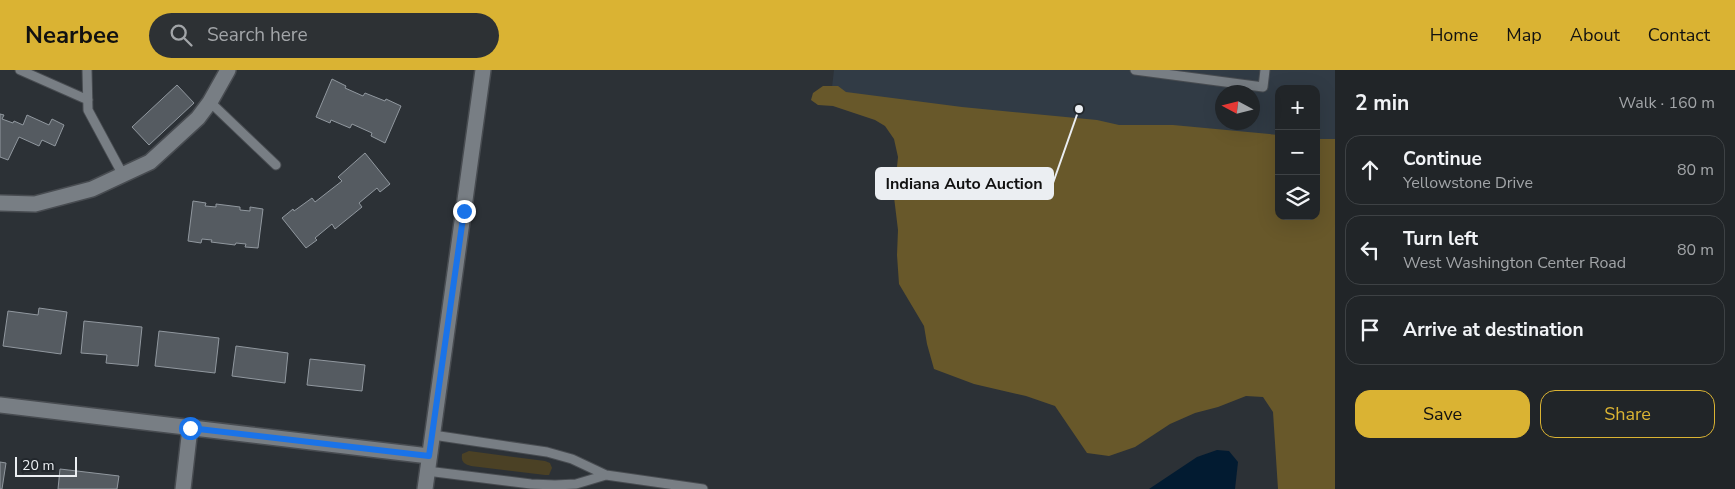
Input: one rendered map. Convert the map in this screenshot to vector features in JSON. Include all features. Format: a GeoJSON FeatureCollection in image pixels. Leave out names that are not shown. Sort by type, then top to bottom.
{"type":"FeatureCollection","features":[{"type":"Feature","properties":{"kind":"street"},"geometry":{"type":"LineString","coordinates":[[0,203],[35,204],[92,190],[150,162],[198,118],[210,102],[228,70]]}},
{"type":"Feature","properties":{"kind":"street"},"geometry":{"type":"LineString","coordinates":[[425,489],[483,70]]}},
{"type":"Feature","properties":{"kind":"street"},"geometry":{"type":"LineString","coordinates":[[0,405],[429,456]]}},
{"type":"Feature","properties":{"kind":"street"},"geometry":{"type":"LineString","coordinates":[[183,489],[190,428]]}},
{"type":"Feature","properties":{"kind":"lane"},"geometry":{"type":"LineString","coordinates":[[20,70],[88,100]]}},
{"type":"Feature","properties":{"kind":"lane"},"geometry":{"type":"LineString","coordinates":[[87,70],[88,110],[123,175]]}},
{"type":"Feature","properties":{"kind":"lane"},"geometry":{"type":"LineString","coordinates":[[1135,70],[1263,86],[1265,70]]}},
{"type":"Feature","properties":{"kind":"lane"},"geometry":{"type":"LineString","coordinates":[[210,102],[276,165]]}},
{"type":"Feature","properties":{"kind":"lane"},"geometry":{"type":"LineString","coordinates":[[432,435],[547,452],[572,459],[606,475],[703,489]]}},
{"type":"Feature","properties":{"kind":"lane"},"geometry":{"type":"LineString","coordinates":[[427,471],[547,485],[576,484],[606,475]]}},
{"type":"Feature","properties":{"kind":"shaded area"},"geometry":{"type":"Polygon","coordinates":[[[834,70],[1335,70],[1335,160],[1320,158],[1320,85],[1275,85],[1275,152],[831,96],[834,70]]]}},
{"type":"Feature","properties":{"kind":"shaded area"},"geometry":{"type":"Polygon","coordinates":[[[823,86],[838,86],[846,92],[962,107],[1097,120],[1119,125],[1173,125],[1275,135],[1275,220],[1320,220],[1320,139],[1335,139],[1335,489],[1278,489],[1273,412],[1263,397],[1246,396],[1218,407],[1195,413],[1170,424],[1135,447],[1109,456],[1087,453],[1055,406],[1026,396],[974,384],[934,369],[924,326],[899,284],[898,230],[894,197],[898,157],[894,139],[885,126],[875,120],[833,106],[818,105],[811,100],[813,93],[823,86]]]}},
{"type":"Feature","properties":{"kind":"shaded area"},"geometry":{"type":"Polygon","coordinates":[[[469,451],[545,461],[550,463],[552,468],[549,475],[545,475],[471,466],[462,459],[462,454],[469,451]]]}},
{"type":"Feature","properties":{"kind":"water"},"geometry":{"type":"Polygon","coordinates":[[[1217,450],[1229,451],[1238,462],[1235,489],[1149,489],[1197,457],[1217,450]]]}},
{"type":"Feature","properties":{"kind":"building"},"geometry":{"type":"Polygon","coordinates":[[[332,79],[346,86],[345,88],[363,96],[365,93],[401,106],[385,143],[371,136],[372,133],[352,124],[350,128],[331,120],[330,123],[316,117],[332,79]]]}},
{"type":"Feature","properties":{"kind":"building"},"geometry":{"type":"Polygon","coordinates":[[[177,85],[194,103],[149,145],[132,127],[177,85]]]}},
{"type":"Feature","properties":{"kind":"building"},"geometry":{"type":"Polygon","coordinates":[[[0,114],[4,115],[2,119],[23,125],[27,115],[49,125],[52,119],[64,125],[55,146],[42,140],[39,146],[19,137],[8,160],[0,157],[0,114]]]}},
{"type":"Feature","properties":{"kind":"building"},"geometry":{"type":"Polygon","coordinates":[[[365,153],[390,184],[380,192],[377,188],[359,203],[362,207],[335,229],[332,224],[315,238],[317,240],[306,248],[282,218],[312,198],[315,202],[342,181],[338,177],[365,153]]]}},
{"type":"Feature","properties":{"kind":"building"},"geometry":{"type":"Polygon","coordinates":[[[193,201],[206,203],[205,206],[216,207],[216,204],[240,207],[240,210],[250,211],[250,207],[263,209],[258,248],[245,247],[246,244],[236,243],[235,245],[202,239],[201,243],[188,241],[193,201]]]}},
{"type":"Feature","properties":{"kind":"building"},"geometry":{"type":"Polygon","coordinates":[[[39,308],[67,312],[61,354],[3,346],[8,311],[38,315],[39,308]]]}},
{"type":"Feature","properties":{"kind":"building"},"geometry":{"type":"Polygon","coordinates":[[[84,321],[142,327],[138,366],[106,363],[107,355],[81,353],[84,321]]]}},
{"type":"Feature","properties":{"kind":"building"},"geometry":{"type":"Polygon","coordinates":[[[159,331],[219,338],[215,373],[155,366],[159,331]]]}},
{"type":"Feature","properties":{"kind":"building"},"geometry":{"type":"Polygon","coordinates":[[[236,346],[288,353],[285,383],[232,376],[236,346]]]}},
{"type":"Feature","properties":{"kind":"building"},"geometry":{"type":"Polygon","coordinates":[[[310,359],[365,365],[362,391],[307,385],[310,359]]]}},
{"type":"Feature","properties":{"kind":"building"},"geometry":{"type":"Polygon","coordinates":[[[0,462],[6,463],[2,489],[0,489],[0,462]]]}},
{"type":"Feature","properties":{"kind":"building"},"geometry":{"type":"Polygon","coordinates":[[[60,469],[119,476],[117,489],[58,489],[60,469]]]}},
{"type":"Feature","properties":{"kind":"place","name":"Indiana Auto Auction"},"geometry":{"type":"Point","coordinates":[1079,109]}},
{"type":"Feature","properties":{"kind":"route"},"geometry":{"type":"LineString","coordinates":[[190,428],[429,456],[464,211]]}}]}
